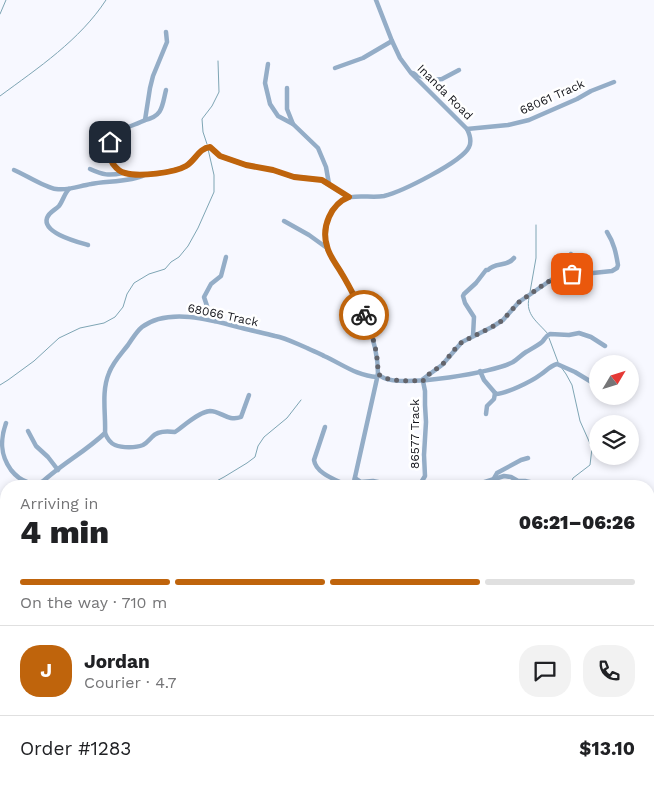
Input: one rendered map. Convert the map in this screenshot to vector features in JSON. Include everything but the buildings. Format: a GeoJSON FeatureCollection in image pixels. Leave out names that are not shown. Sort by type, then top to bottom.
{"type":"FeatureCollection","features":[{"type":"Feature","properties":{"kind":"street","name":"Inanda Road"},"geometry":{"type":"LineString","coordinates":[[349,197],[383,196],[410,186],[452,162],[469,149],[471,142],[468,129],[411,72],[400,58],[376,0]]}},
{"type":"Feature","properties":{"kind":"street"},"geometry":{"type":"LineString","coordinates":[[145,120],[153,76],[167,42],[166,32]]}},
{"type":"Feature","properties":{"kind":"street"},"geometry":{"type":"LineString","coordinates":[[335,68],[364,58],[392,41]]}},
{"type":"Feature","properties":{"kind":"street"},"geometry":{"type":"LineString","coordinates":[[268,64],[266,83],[270,104],[278,116],[293,124],[318,148],[326,167],[329,184]]}},
{"type":"Feature","properties":{"kind":"street"},"geometry":{"type":"LineString","coordinates":[[411,72],[433,80],[442,79],[459,70]]}},
{"type":"Feature","properties":{"kind":"street","name":"68061 Track"},"geometry":{"type":"LineString","coordinates":[[468,129],[508,125],[529,120],[614,82]]}},
{"type":"Feature","properties":{"kind":"street"},"geometry":{"type":"LineString","coordinates":[[287,88],[288,109],[293,124]]}},
{"type":"Feature","properties":{"kind":"street"},"geometry":{"type":"LineString","coordinates":[[123,173],[112,162],[108,152],[108,145],[113,137],[122,130],[154,117],[161,110],[166,90]]}},
{"type":"Feature","properties":{"kind":"street"},"geometry":{"type":"LineString","coordinates":[[90,169],[110,176],[123,173],[170,172],[182,168],[192,161],[203,149],[208,147],[212,148],[220,156],[246,165],[273,170],[294,177],[317,179],[329,184],[349,197],[338,204],[329,217],[325,230],[327,248]]}},
{"type":"Feature","properties":{"kind":"street"},"geometry":{"type":"LineString","coordinates":[[14,170],[56,189],[139,178],[144,174]]}},
{"type":"Feature","properties":{"kind":"street"},"geometry":{"type":"LineString","coordinates":[[70,188],[59,206],[48,216],[47,224],[60,235],[88,245]]}},
{"type":"Feature","properties":{"kind":"street"},"geometry":{"type":"LineString","coordinates":[[284,221],[327,248],[366,318],[375,345],[378,363],[377,375],[354,478],[358,480]]}},
{"type":"Feature","properties":{"kind":"street"},"geometry":{"type":"LineString","coordinates":[[565,276],[612,271],[617,268],[614,247],[607,232]]}},
{"type":"Feature","properties":{"kind":"street"},"geometry":{"type":"LineString","coordinates":[[423,381],[425,377],[442,365],[462,342],[503,320],[519,302],[575,266],[571,254]]}},
{"type":"Feature","properties":{"kind":"street"},"geometry":{"type":"LineString","coordinates":[[215,321],[209,312],[204,296],[211,284],[221,276],[226,257]]}},
{"type":"Feature","properties":{"kind":"street"},"geometry":{"type":"LineString","coordinates":[[473,336],[474,317],[465,303],[463,294],[493,265],[510,263],[514,258]]}},
{"type":"Feature","properties":{"kind":"street"},"geometry":{"type":"LineString","coordinates":[[558,278],[587,266]]}},
{"type":"Feature","properties":{"kind":"street"},"geometry":{"type":"LineString","coordinates":[[565,276],[566,280],[571,283]]}},
{"type":"Feature","properties":{"kind":"street","name":"68066 Track"},"geometry":{"type":"LineString","coordinates":[[105,433],[105,395],[109,372],[135,334],[152,322],[168,317],[181,316],[215,321],[280,337],[367,376],[377,375],[389,380],[423,381],[452,377],[512,362],[537,346],[550,334],[570,335],[579,333],[605,346]]}},
{"type":"Feature","properties":{"kind":"street"},"geometry":{"type":"LineString","coordinates":[[480,371],[484,380],[496,394],[511,390],[557,364],[589,381]]}},
{"type":"Feature","properties":{"kind":"street","name":"86577 Track"},"geometry":{"type":"LineString","coordinates":[[423,381],[426,430],[425,476],[423,480]]}},
{"type":"Feature","properties":{"kind":"street"},"geometry":{"type":"LineString","coordinates":[[486,414],[487,406],[493,400],[495,392]]}},
{"type":"Feature","properties":{"kind":"street"},"geometry":{"type":"LineString","coordinates":[[45,480],[92,446],[105,433],[114,445],[124,447],[144,444],[156,434],[166,431],[176,432],[208,412],[236,419],[240,417],[249,395]]}},
{"type":"Feature","properties":{"kind":"street"},"geometry":{"type":"LineString","coordinates":[[6,423],[0,440],[2,456],[14,473],[23,480]]}},
{"type":"Feature","properties":{"kind":"street"},"geometry":{"type":"LineString","coordinates":[[325,428],[314,461],[318,468],[337,480]]}},
{"type":"Feature","properties":{"kind":"street"},"geometry":{"type":"LineString","coordinates":[[28,431],[36,446],[58,470]]}},
{"type":"Feature","properties":{"kind":"street"},"geometry":{"type":"LineString","coordinates":[[493,480],[497,473],[528,458]]}},
{"type":"Feature","properties":{"kind":"street"},"geometry":{"type":"LineString","coordinates":[[493,480],[504,476],[516,480]]}},
{"type":"Feature","properties":{"kind":"waterway"},"geometry":{"type":"LineString","coordinates":[[0,14],[6,0]]}},
{"type":"Feature","properties":{"kind":"waterway"},"geometry":{"type":"LineString","coordinates":[[0,96],[71,41],[106,0]]}},
{"type":"Feature","properties":{"kind":"waterway"},"geometry":{"type":"LineString","coordinates":[[207,144],[203,132],[202,119],[212,106],[219,92],[218,61]]}},
{"type":"Feature","properties":{"kind":"waterway"},"geometry":{"type":"LineString","coordinates":[[0,385],[34,361],[59,338],[80,328],[104,323],[115,317],[123,307],[127,294],[134,283],[149,274],[165,269],[179,257],[198,228],[214,192],[214,175],[208,149]]}},
{"type":"Feature","properties":{"kind":"waterway"},"geometry":{"type":"LineString","coordinates":[[530,292],[536,258],[536,225]]}},
{"type":"Feature","properties":{"kind":"waterway"},"geometry":{"type":"LineString","coordinates":[[529,298],[528,304],[531,314],[548,334]]}},
{"type":"Feature","properties":{"kind":"waterway"},"geometry":{"type":"LineString","coordinates":[[549,338],[558,362]]}},
{"type":"Feature","properties":{"kind":"waterway"},"geometry":{"type":"LineString","coordinates":[[561,367],[572,385],[580,421],[592,448],[590,465],[572,480]]}},
{"type":"Feature","properties":{"kind":"waterway"},"geometry":{"type":"LineString","coordinates":[[218,480],[255,457],[258,446],[264,437],[287,418],[301,400]]}},
{"type":"Feature","properties":{"kind":"way so far"},"geometry":{"type":"LineString","coordinates":[[364,315],[375,345],[378,374],[389,380],[423,381],[425,377],[442,365],[462,342],[503,320],[519,302],[554,278],[572,274]]}},
{"type":"Feature","properties":{"kind":"route"},"geometry":{"type":"LineString","coordinates":[[110,142],[108,152],[110,157],[115,166],[123,173],[170,172],[190,164],[203,149],[210,147],[220,156],[246,165],[273,170],[299,178],[322,180],[349,197],[338,204],[329,217],[325,238],[327,248],[364,315]]}}]}
